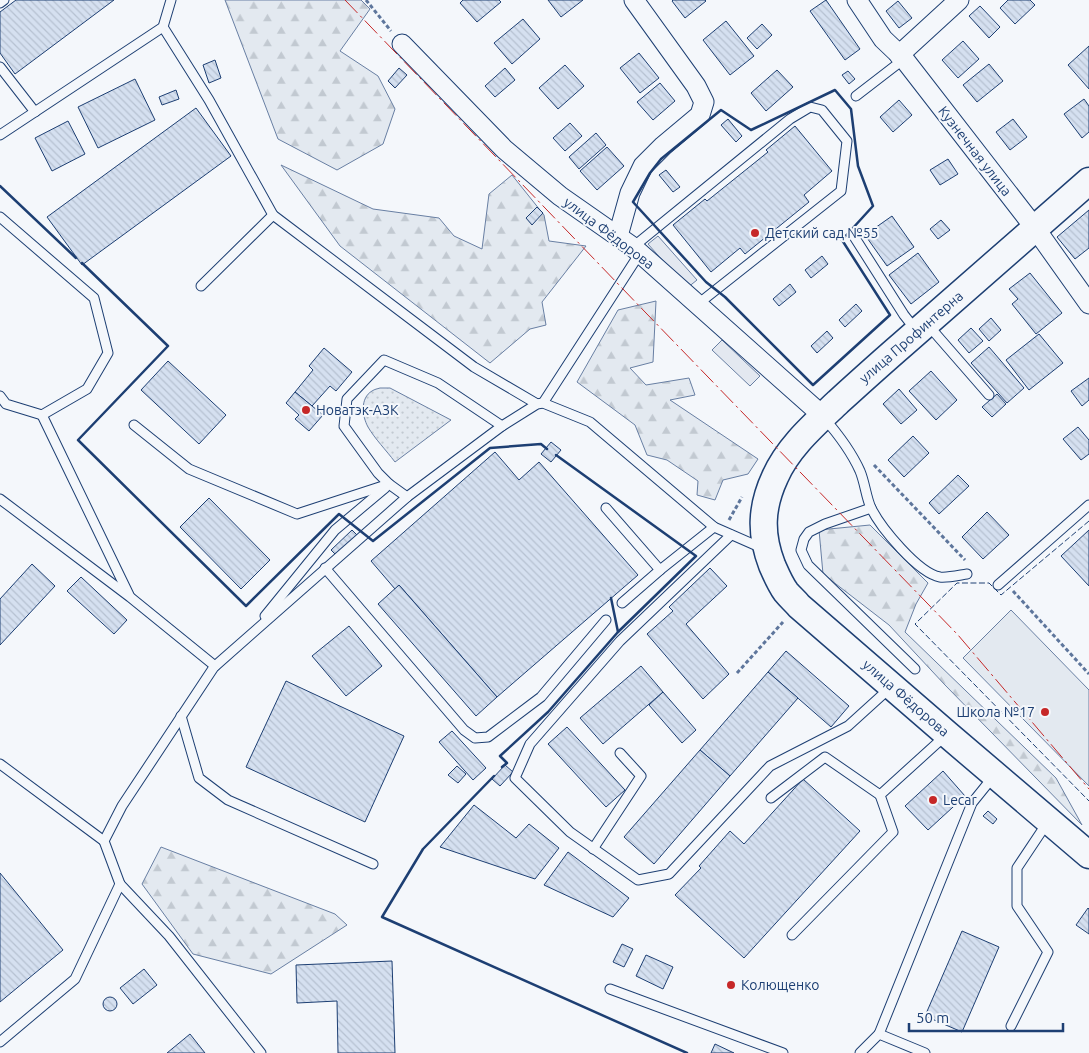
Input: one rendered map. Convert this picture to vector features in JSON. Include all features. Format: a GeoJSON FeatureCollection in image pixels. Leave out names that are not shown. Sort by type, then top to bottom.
{"type":"FeatureCollection","features":[{"type":"Feature","properties":{"kind":"main road","name":"улица Профинтерна"},"geometry":{"type":"LineString","coordinates":[[764,516],[774,477],[794,446],[823,416],[870,372],[1089,181]]}},
{"type":"Feature","properties":{"kind":"main road","name":"улица Фёдорова"},"geometry":{"type":"LineString","coordinates":[[764,516],[766,551],[777,578],[786,592],[799,606],[1089,855]]}},
{"type":"Feature","properties":{"kind":"street"},"geometry":{"type":"LineString","coordinates":[[630,245],[630,193],[643,166],[663,146],[700,115],[704,102],[696,86],[634,0]]}},
{"type":"Feature","properties":{"kind":"street","name":"Кузнечная улица"},"geometry":{"type":"LineString","coordinates":[[857,0],[883,39],[902,57],[1035,228],[1089,304]]}},
{"type":"Feature","properties":{"kind":"street"},"geometry":{"type":"LineString","coordinates":[[902,57],[959,0]]}},
{"type":"Feature","properties":{"kind":"street","name":"улица Фёдорова"},"geometry":{"type":"LineString","coordinates":[[402,44],[504,148],[560,196],[630,245],[823,416]]}},
{"type":"Feature","properties":{"kind":"lane"},"geometry":{"type":"LineString","coordinates":[[0,3],[4,0]]}},
{"type":"Feature","properties":{"kind":"lane"},"geometry":{"type":"LineString","coordinates":[[0,134],[163,27],[171,0]]}},
{"type":"Feature","properties":{"kind":"lane"},"geometry":{"type":"LineString","coordinates":[[163,27],[209,100],[273,215],[474,367],[540,404],[590,422],[714,526],[766,551]]}},
{"type":"Feature","properties":{"kind":"lane"},"geometry":{"type":"LineString","coordinates":[[856,96],[902,57]]}},
{"type":"Feature","properties":{"kind":"lane"},"geometry":{"type":"LineString","coordinates":[[0,67],[35,112]]}},
{"type":"Feature","properties":{"kind":"lane"},"geometry":{"type":"LineString","coordinates":[[104,841],[122,806],[215,666],[407,498],[502,426],[540,404],[630,245],[790,119],[810,107],[822,110],[846,141],[841,191],[698,304]]}},
{"type":"Feature","properties":{"kind":"lane"},"geometry":{"type":"LineString","coordinates":[[201,286],[273,215]]}},
{"type":"Feature","properties":{"kind":"lane"},"geometry":{"type":"LineString","coordinates":[[0,217],[94,298],[108,353],[87,389],[42,415],[6,404],[0,396]]}},
{"type":"Feature","properties":{"kind":"lane"},"geometry":{"type":"LineString","coordinates":[[855,238],[904,315],[922,327],[989,395]]}},
{"type":"Feature","properties":{"kind":"lane"},"geometry":{"type":"LineString","coordinates":[[407,498],[378,473],[344,426],[347,398],[384,360],[438,384],[502,426]]}},
{"type":"Feature","properties":{"kind":"lane"},"geometry":{"type":"LineString","coordinates":[[42,415],[130,597]]}},
{"type":"Feature","properties":{"kind":"lane"},"geometry":{"type":"LineString","coordinates":[[823,416],[840,435],[860,471],[871,508],[886,532],[924,570],[940,578],[966,574]]}},
{"type":"Feature","properties":{"kind":"lane"},"geometry":{"type":"LineString","coordinates":[[134,425],[189,469],[297,514],[389,484]]}},
{"type":"Feature","properties":{"kind":"lane"},"geometry":{"type":"LineString","coordinates":[[246,639],[335,530],[389,484]]}},
{"type":"Feature","properties":{"kind":"lane"},"geometry":{"type":"LineString","coordinates":[[0,499],[130,597],[215,666]]}},
{"type":"Feature","properties":{"kind":"lane"},"geometry":{"type":"LineString","coordinates":[[998,585],[1089,505]]}},
{"type":"Feature","properties":{"kind":"lane"},"geometry":{"type":"LineString","coordinates":[[606,508],[660,570]]}},
{"type":"Feature","properties":{"kind":"lane"},"geometry":{"type":"LineString","coordinates":[[871,508],[825,524],[809,532],[804,539],[801,550],[808,565],[915,669]]}},
{"type":"Feature","properties":{"kind":"lane"},"geometry":{"type":"LineString","coordinates":[[622,603],[714,526]]}},
{"type":"Feature","properties":{"kind":"lane"},"geometry":{"type":"LineString","coordinates":[[731,535],[620,641],[530,744],[515,778],[570,832],[638,880],[669,874],[770,766],[848,726],[892,686]]}},
{"type":"Feature","properties":{"kind":"lane"},"geometry":{"type":"LineString","coordinates":[[325,568],[464,730],[475,738],[488,737],[541,697],[606,620]]}},
{"type":"Feature","properties":{"kind":"lane"},"geometry":{"type":"LineString","coordinates":[[181,716],[199,778],[206,784],[228,800],[374,864]]}},
{"type":"Feature","properties":{"kind":"lane"},"geometry":{"type":"LineString","coordinates":[[880,795],[947,734]]}},
{"type":"Feature","properties":{"kind":"lane"},"geometry":{"type":"LineString","coordinates":[[593,848],[641,776],[620,753]]}},
{"type":"Feature","properties":{"kind":"lane"},"geometry":{"type":"LineString","coordinates":[[771,798],[825,756],[880,795],[893,832],[792,935]]}},
{"type":"Feature","properties":{"kind":"lane"},"geometry":{"type":"LineString","coordinates":[[0,764],[104,841],[120,884],[169,936],[261,1053]]}},
{"type":"Feature","properties":{"kind":"lane"},"geometry":{"type":"LineString","coordinates":[[860,1053],[879,1034],[972,803],[995,775]]}},
{"type":"Feature","properties":{"kind":"lane"},"geometry":{"type":"LineString","coordinates":[[1011,1026],[1048,952],[1017,906],[1017,868],[1049,821]]}},
{"type":"Feature","properties":{"kind":"lane"},"geometry":{"type":"LineString","coordinates":[[0,1042],[75,979],[120,884]]}},
{"type":"Feature","properties":{"kind":"lane"},"geometry":{"type":"LineString","coordinates":[[610,990],[782,1053]]}},
{"type":"Feature","properties":{"kind":"lane"},"geometry":{"type":"LineString","coordinates":[[879,1034],[925,1053]]}},
{"type":"Feature","properties":{"kind":"path"},"geometry":{"type":"LineString","coordinates":[[366,0],[402,44]]}},
{"type":"Feature","properties":{"kind":"path"},"geometry":{"type":"LineString","coordinates":[[872,462],[968,564]]}},
{"type":"Feature","properties":{"kind":"path"},"geometry":{"type":"LineString","coordinates":[[998,585],[1009,588],[1089,674]]}},
{"type":"Feature","properties":{"kind":"path"},"geometry":{"type":"LineString","coordinates":[[737,672],[799,606]]}},
{"type":"Feature","properties":{"kind":"green space"},"geometry":{"type":"Polygon","coordinates":[[[225,0],[361,0],[370,9],[340,51],[378,76],[395,109],[383,144],[337,170],[278,139],[225,0]]]}},
{"type":"Feature","properties":{"kind":"green space"},"geometry":{"type":"Polygon","coordinates":[[[281,165],[373,209],[439,218],[454,236],[482,249],[489,194],[512,175],[544,215],[549,241],[586,246],[542,302],[546,325],[530,329],[490,363],[340,246],[281,165]]]}},
{"type":"Feature","properties":{"kind":"green space"},"geometry":{"type":"Polygon","coordinates":[[[656,301],[653,362],[630,368],[646,385],[689,378],[695,395],[670,400],[758,459],[748,474],[723,480],[715,500],[697,495],[698,481],[667,460],[647,455],[635,425],[577,382],[618,310],[656,301]]]}},
{"type":"Feature","properties":{"kind":"green space"},"geometry":{"type":"Polygon","coordinates":[[[390,388],[451,420],[395,462],[368,427],[364,418],[365,398],[375,389],[390,388]]]}},
{"type":"Feature","properties":{"kind":"green space"},"geometry":{"type":"Polygon","coordinates":[[[870,525],[928,583],[916,604],[905,632],[1056,778],[1082,825],[889,625],[823,574],[819,530],[870,525]]]}},
{"type":"Feature","properties":{"kind":"green space"},"geometry":{"type":"Polygon","coordinates":[[[1011,610],[1089,690],[1089,786],[963,658],[1011,610]]]}},
{"type":"Feature","properties":{"kind":"green space"},"geometry":{"type":"Polygon","coordinates":[[[161,847],[335,914],[347,925],[271,974],[193,954],[142,884],[161,847]]]}},
{"type":"Feature","properties":{"kind":"shaded area"},"geometry":{"type":"Polygon","coordinates":[[[658,236],[697,280],[687,288],[648,244],[658,236]]]}},
{"type":"Feature","properties":{"kind":"shaded area"},"geometry":{"type":"Polygon","coordinates":[[[722,340],[760,376],[750,386],[712,350],[722,340]]]}},
{"type":"Feature","properties":{"kind":"building"},"geometry":{"type":"Polygon","coordinates":[[[16,0],[114,0],[15,74],[0,53],[0,12],[16,0]]]}},
{"type":"Feature","properties":{"kind":"building"},"geometry":{"type":"Polygon","coordinates":[[[463,0],[499,0],[501,2],[477,22],[460,3],[463,0]]]}},
{"type":"Feature","properties":{"kind":"building"},"geometry":{"type":"Polygon","coordinates":[[[548,0],[583,0],[561,17],[548,0]]]}},
{"type":"Feature","properties":{"kind":"building"},"geometry":{"type":"Polygon","coordinates":[[[673,0],[705,0],[706,1],[685,18],[673,0]]]}},
{"type":"Feature","properties":{"kind":"building"},"geometry":{"type":"Polygon","coordinates":[[[826,0],[860,49],[845,60],[810,11],[826,0]]]}},
{"type":"Feature","properties":{"kind":"building"},"geometry":{"type":"Polygon","coordinates":[[[1008,0],[1030,0],[1035,5],[1015,24],[1000,8],[1008,0]]]}},
{"type":"Feature","properties":{"kind":"building"},"geometry":{"type":"Polygon","coordinates":[[[898,1],[912,18],[899,28],[886,11],[898,1]]]}},
{"type":"Feature","properties":{"kind":"building"},"geometry":{"type":"Polygon","coordinates":[[[980,6],[1000,27],[989,38],[969,16],[980,6]]]}},
{"type":"Feature","properties":{"kind":"building"},"geometry":{"type":"Polygon","coordinates":[[[523,19],[540,39],[512,64],[494,43],[523,19]]]}},
{"type":"Feature","properties":{"kind":"building"},"geometry":{"type":"Polygon","coordinates":[[[726,21],[754,56],[730,75],[703,40],[726,21]]]}},
{"type":"Feature","properties":{"kind":"building"},"geometry":{"type":"Polygon","coordinates":[[[762,24],[772,35],[757,49],[747,38],[762,24]]]}},
{"type":"Feature","properties":{"kind":"building"},"geometry":{"type":"Polygon","coordinates":[[[963,41],[979,59],[958,78],[942,60],[963,41]]]}},
{"type":"Feature","properties":{"kind":"building"},"geometry":{"type":"Polygon","coordinates":[[[1089,46],[1089,89],[1068,65],[1089,46]]]}},
{"type":"Feature","properties":{"kind":"building"},"geometry":{"type":"Polygon","coordinates":[[[639,53],[659,78],[640,93],[620,68],[639,53]]]}},
{"type":"Feature","properties":{"kind":"building"},"geometry":{"type":"Polygon","coordinates":[[[215,60],[221,78],[209,83],[203,65],[215,60]]]}},
{"type":"Feature","properties":{"kind":"building"},"geometry":{"type":"Polygon","coordinates":[[[989,64],[1003,81],[977,102],[963,85],[989,64]]]}},
{"type":"Feature","properties":{"kind":"building"},"geometry":{"type":"Polygon","coordinates":[[[565,65],[584,86],[558,109],[539,88],[565,65]]]}},
{"type":"Feature","properties":{"kind":"building"},"geometry":{"type":"Polygon","coordinates":[[[399,68],[407,75],[395,88],[388,81],[399,68]]]}},
{"type":"Feature","properties":{"kind":"building"},"geometry":{"type":"Polygon","coordinates":[[[505,68],[515,80],[495,97],[485,86],[505,68]]]}},
{"type":"Feature","properties":{"kind":"building"},"geometry":{"type":"Polygon","coordinates":[[[777,70],[793,87],[766,111],[751,93],[777,70]]]}},
{"type":"Feature","properties":{"kind":"building"},"geometry":{"type":"Polygon","coordinates":[[[848,71],[855,79],[849,84],[842,75],[848,71]]]}},
{"type":"Feature","properties":{"kind":"building"},"geometry":{"type":"Polygon","coordinates":[[[135,79],[155,120],[98,148],[78,107],[135,79]]]}},
{"type":"Feature","properties":{"kind":"building"},"geometry":{"type":"Polygon","coordinates":[[[660,83],[675,101],[653,120],[637,102],[660,83]]]}},
{"type":"Feature","properties":{"kind":"building"},"geometry":{"type":"Polygon","coordinates":[[[176,90],[179,99],[162,105],[159,97],[176,90]]]}},
{"type":"Feature","properties":{"kind":"building"},"geometry":{"type":"Polygon","coordinates":[[[1084,99],[1089,106],[1089,132],[1082,138],[1064,114],[1084,99]]]}},
{"type":"Feature","properties":{"kind":"building"},"geometry":{"type":"Polygon","coordinates":[[[899,100],[912,115],[893,132],[880,117],[899,100]]]}},
{"type":"Feature","properties":{"kind":"building"},"geometry":{"type":"Polygon","coordinates":[[[196,108],[231,156],[82,265],[47,217],[196,108]]]}},
{"type":"Feature","properties":{"kind":"building"},"geometry":{"type":"Polygon","coordinates":[[[728,119],[742,136],[736,142],[721,125],[728,119]]]}},
{"type":"Feature","properties":{"kind":"building"},"geometry":{"type":"Polygon","coordinates":[[[1013,119],[1027,137],[1010,150],[996,132],[1013,119]]]}},
{"type":"Feature","properties":{"kind":"building"},"geometry":{"type":"Polygon","coordinates":[[[68,121],[85,154],[52,171],[35,138],[68,121]]]}},
{"type":"Feature","properties":{"kind":"building"},"geometry":{"type":"Polygon","coordinates":[[[570,123],[582,136],[565,151],[553,138],[570,123]]]}},
{"type":"Feature","properties":{"kind":"building"},"geometry":{"type":"Polygon","coordinates":[[[795,126],[832,171],[804,195],[809,202],[745,254],[740,248],[711,272],[673,225],[705,199],[707,201],[768,152],[766,150],[795,126]]]}},
{"type":"Feature","properties":{"kind":"building"},"geometry":{"type":"Polygon","coordinates":[[[596,133],[606,145],[579,169],[569,157],[596,133]]]}},
{"type":"Feature","properties":{"kind":"building"},"geometry":{"type":"Polygon","coordinates":[[[607,147],[624,166],[597,190],[580,171],[607,147]]]}},
{"type":"Feature","properties":{"kind":"building"},"geometry":{"type":"Polygon","coordinates":[[[948,159],[958,174],[940,185],[930,170],[948,159]]]}},
{"type":"Feature","properties":{"kind":"building"},"geometry":{"type":"Polygon","coordinates":[[[666,170],[680,187],[673,192],[659,175],[666,170]]]}},
{"type":"Feature","properties":{"kind":"building"},"geometry":{"type":"Polygon","coordinates":[[[537,207],[543,213],[532,225],[526,218],[537,207]]]}},
{"type":"Feature","properties":{"kind":"building"},"geometry":{"type":"Polygon","coordinates":[[[1089,210],[1089,248],[1075,259],[1057,237],[1089,210]]]}},
{"type":"Feature","properties":{"kind":"building"},"geometry":{"type":"Polygon","coordinates":[[[892,216],[914,247],[887,266],[865,235],[892,216]]]}},
{"type":"Feature","properties":{"kind":"building"},"geometry":{"type":"Polygon","coordinates":[[[941,220],[950,230],[938,239],[930,229],[941,220]]]}},
{"type":"Feature","properties":{"kind":"building"},"geometry":{"type":"Polygon","coordinates":[[[918,253],[939,282],[911,304],[889,275],[918,253]]]}},
{"type":"Feature","properties":{"kind":"building"},"geometry":{"type":"Polygon","coordinates":[[[822,256],[828,264],[811,278],[805,270],[822,256]]]}},
{"type":"Feature","properties":{"kind":"building"},"geometry":{"type":"Polygon","coordinates":[[[1030,273],[1062,313],[1036,334],[1012,304],[1018,299],[1009,289],[1030,273]]]}},
{"type":"Feature","properties":{"kind":"building"},"geometry":{"type":"Polygon","coordinates":[[[790,284],[796,292],[779,306],[773,299],[790,284]]]}},
{"type":"Feature","properties":{"kind":"building"},"geometry":{"type":"Polygon","coordinates":[[[856,304],[862,311],[845,327],[839,320],[856,304]]]}},
{"type":"Feature","properties":{"kind":"building"},"geometry":{"type":"Polygon","coordinates":[[[991,318],[1001,330],[989,341],[979,329],[991,318]]]}},
{"type":"Feature","properties":{"kind":"building"},"geometry":{"type":"Polygon","coordinates":[[[971,328],[983,341],[969,353],[958,340],[971,328]]]}},
{"type":"Feature","properties":{"kind":"building"},"geometry":{"type":"Polygon","coordinates":[[[827,331],[833,338],[817,353],[811,346],[827,331]]]}},
{"type":"Feature","properties":{"kind":"building"},"geometry":{"type":"Polygon","coordinates":[[[1039,334],[1063,363],[1029,390],[1006,360],[1039,334]]]}},
{"type":"Feature","properties":{"kind":"building"},"geometry":{"type":"Polygon","coordinates":[[[989,347],[1024,388],[1007,403],[971,363],[989,347]]]}},
{"type":"Feature","properties":{"kind":"building"},"geometry":{"type":"Polygon","coordinates":[[[324,348],[352,372],[336,391],[330,386],[312,406],[295,392],[313,370],[309,366],[324,348]]]}},
{"type":"Feature","properties":{"kind":"building"},"geometry":{"type":"Polygon","coordinates":[[[168,361],[226,415],[199,444],[141,390],[168,361]]]}},
{"type":"Feature","properties":{"kind":"building"},"geometry":{"type":"Polygon","coordinates":[[[931,371],[957,400],[936,420],[909,391],[931,371]]]}},
{"type":"Feature","properties":{"kind":"building"},"geometry":{"type":"Polygon","coordinates":[[[1089,378],[1089,400],[1082,406],[1071,391],[1089,378]]]}},
{"type":"Feature","properties":{"kind":"building"},"geometry":{"type":"Polygon","coordinates":[[[899,389],[917,410],[901,424],[883,404],[899,389]]]}},
{"type":"Feature","properties":{"kind":"building"},"geometry":{"type":"Polygon","coordinates":[[[295,392],[323,415],[309,431],[295,419],[299,415],[286,403],[295,392]]]}},
{"type":"Feature","properties":{"kind":"building"},"geometry":{"type":"Polygon","coordinates":[[[997,394],[1006,404],[992,417],[982,407],[997,394]]]}},
{"type":"Feature","properties":{"kind":"building"},"geometry":{"type":"Polygon","coordinates":[[[1078,427],[1089,440],[1089,454],[1081,460],[1063,439],[1078,427]]]}},
{"type":"Feature","properties":{"kind":"building"},"geometry":{"type":"Polygon","coordinates":[[[913,436],[929,453],[904,477],[888,460],[913,436]]]}},
{"type":"Feature","properties":{"kind":"building"},"geometry":{"type":"Polygon","coordinates":[[[551,442],[561,450],[551,462],[541,454],[551,442]]]}},
{"type":"Feature","properties":{"kind":"building"},"geometry":{"type":"Polygon","coordinates":[[[495,452],[519,480],[539,462],[638,575],[497,697],[399,585],[395,589],[371,561],[495,452]]]}},
{"type":"Feature","properties":{"kind":"building"},"geometry":{"type":"Polygon","coordinates":[[[958,475],[969,486],[939,514],[929,503],[958,475]]]}},
{"type":"Feature","properties":{"kind":"building"},"geometry":{"type":"Polygon","coordinates":[[[209,498],[270,560],[241,589],[180,527],[209,498]]]}},
{"type":"Feature","properties":{"kind":"building"},"geometry":{"type":"Polygon","coordinates":[[[987,512],[1009,535],[983,559],[962,537],[987,512]]]}},
{"type":"Feature","properties":{"kind":"building"},"geometry":{"type":"Polygon","coordinates":[[[352,530],[358,536],[337,556],[331,550],[352,530]]]}},
{"type":"Feature","properties":{"kind":"building"},"geometry":{"type":"Polygon","coordinates":[[[1089,530],[1089,586],[1061,556],[1089,530]]]}},
{"type":"Feature","properties":{"kind":"building"},"geometry":{"type":"Polygon","coordinates":[[[32,564],[55,586],[0,645],[0,599],[32,564]]]}},
{"type":"Feature","properties":{"kind":"building"},"geometry":{"type":"Polygon","coordinates":[[[710,568],[727,586],[686,624],[729,674],[703,699],[647,634],[673,611],[669,607],[710,568]]]}},
{"type":"Feature","properties":{"kind":"building"},"geometry":{"type":"Polygon","coordinates":[[[81,577],[127,620],[114,634],[67,591],[81,577]]]}},
{"type":"Feature","properties":{"kind":"building"},"geometry":{"type":"Polygon","coordinates":[[[399,585],[497,697],[476,716],[378,604],[399,585]]]}},
{"type":"Feature","properties":{"kind":"building"},"geometry":{"type":"Polygon","coordinates":[[[349,626],[382,666],[346,696],[312,656],[349,626]]]}},
{"type":"Feature","properties":{"kind":"building"},"geometry":{"type":"Polygon","coordinates":[[[786,651],[849,706],[831,727],[768,672],[786,651]]]}},
{"type":"Feature","properties":{"kind":"building"},"geometry":{"type":"Polygon","coordinates":[[[641,666],[663,692],[603,744],[580,718],[641,666]]]}},
{"type":"Feature","properties":{"kind":"building"},"geometry":{"type":"Polygon","coordinates":[[[768,672],[798,698],[730,776],[700,750],[768,672]]]}},
{"type":"Feature","properties":{"kind":"building"},"geometry":{"type":"Polygon","coordinates":[[[286,681],[404,736],[365,822],[246,767],[286,681]]]}},
{"type":"Feature","properties":{"kind":"building"},"geometry":{"type":"Polygon","coordinates":[[[663,692],[696,730],[682,743],[649,705],[663,692]]]}},
{"type":"Feature","properties":{"kind":"building"},"geometry":{"type":"Polygon","coordinates":[[[567,727],[625,790],[606,807],[548,744],[567,727]]]}},
{"type":"Feature","properties":{"kind":"building"},"geometry":{"type":"Polygon","coordinates":[[[452,731],[486,768],[473,780],[439,742],[452,731]]]}},
{"type":"Feature","properties":{"kind":"building"},"geometry":{"type":"Polygon","coordinates":[[[700,750],[730,776],[654,864],[624,837],[700,750]]]}},
{"type":"Feature","properties":{"kind":"building"},"geometry":{"type":"Polygon","coordinates":[[[505,765],[513,772],[500,786],[492,779],[505,765]]]}},
{"type":"Feature","properties":{"kind":"building"},"geometry":{"type":"Polygon","coordinates":[[[457,766],[466,774],[458,783],[448,775],[457,766]]]}},
{"type":"Feature","properties":{"kind":"building"},"geometry":{"type":"Polygon","coordinates":[[[943,771],[965,796],[928,830],[905,806],[943,771]]]}},
{"type":"Feature","properties":{"kind":"building"},"geometry":{"type":"Polygon","coordinates":[[[803,779],[860,831],[744,958],[675,895],[701,868],[699,866],[730,831],[744,844],[803,779]]]}},
{"type":"Feature","properties":{"kind":"building"},"geometry":{"type":"Polygon","coordinates":[[[474,805],[516,838],[529,824],[559,848],[535,879],[440,847],[474,805]]]}},
{"type":"Feature","properties":{"kind":"building"},"geometry":{"type":"Polygon","coordinates":[[[988,811],[997,819],[993,824],[983,816],[988,811]]]}},
{"type":"Feature","properties":{"kind":"building"},"geometry":{"type":"Polygon","coordinates":[[[568,852],[629,898],[613,917],[544,885],[568,852]]]}},
{"type":"Feature","properties":{"kind":"building"},"geometry":{"type":"Polygon","coordinates":[[[0,873],[63,950],[0,1002],[0,873]]]}},
{"type":"Feature","properties":{"kind":"building"},"geometry":{"type":"Polygon","coordinates":[[[1089,909],[1089,934],[1076,925],[1089,909]]]}},
{"type":"Feature","properties":{"kind":"building"},"geometry":{"type":"Polygon","coordinates":[[[962,931],[999,947],[962,1032],[925,1016],[962,931]]]}},
{"type":"Feature","properties":{"kind":"building"},"geometry":{"type":"Polygon","coordinates":[[[622,944],[633,949],[624,967],[613,962],[622,944]]]}},
{"type":"Feature","properties":{"kind":"building"},"geometry":{"type":"Polygon","coordinates":[[[646,955],[673,967],[663,989],[636,976],[646,955]]]}},
{"type":"Feature","properties":{"kind":"building"},"geometry":{"type":"Polygon","coordinates":[[[392,961],[395,1053],[338,1053],[337,1001],[297,1003],[296,965],[392,961]]]}},
{"type":"Feature","properties":{"kind":"building"},"geometry":{"type":"Polygon","coordinates":[[[144,969],[157,985],[133,1004],[120,988],[144,969]]]}},
{"type":"Feature","properties":{"kind":"building"},"geometry":{"type":"Polygon","coordinates":[[[110,997],[115,999],[117,1004],[115,1009],[110,1011],[105,1009],[103,1004],[105,999],[110,997]]]}},
{"type":"Feature","properties":{"kind":"building"},"geometry":{"type":"Polygon","coordinates":[[[190,1034],[205,1053],[167,1053],[190,1034]]]}},
{"type":"Feature","properties":{"kind":"building"},"geometry":{"type":"Polygon","coordinates":[[[715,1044],[734,1053],[711,1053],[715,1044]]]}},
{"type":"Feature","properties":{"kind":"fence"},"geometry":{"type":"LineString","coordinates":[[1089,521],[1001,595],[989,583],[957,583],[915,624],[1089,801]]}},
{"type":"Feature","properties":{"kind":"wall"},"geometry":{"type":"LineString","coordinates":[[835,90],[851,109],[858,166],[873,206],[842,240],[890,315],[813,385],[725,297],[706,282],[633,202],[650,173],[661,159],[721,110],[751,130],[835,90]]}},
{"type":"Feature","properties":{"kind":"wall"},"geometry":{"type":"LineString","coordinates":[[0,186],[76,258]]}},
{"type":"Feature","properties":{"kind":"wall"},"geometry":{"type":"LineString","coordinates":[[82,263],[168,346],[78,440],[246,606],[339,514],[373,541],[490,448],[541,444],[547,449]]}},
{"type":"Feature","properties":{"kind":"wall"},"geometry":{"type":"LineString","coordinates":[[502,767],[507,763],[500,756],[548,712],[618,632],[696,556],[556,455]]}},
{"type":"Feature","properties":{"kind":"wall"},"geometry":{"type":"LineString","coordinates":[[611,598],[618,632]]}},
{"type":"Feature","properties":{"kind":"wall"},"geometry":{"type":"LineString","coordinates":[[494,776],[423,849],[382,917],[687,1053]]}},
{"type":"Feature","properties":{"kind":"power"},"geometry":{"type":"LineString","coordinates":[[345,0],[958,635],[1089,789]]}},
{"type":"Feature","properties":{"kind":"place","name":"Детский сад №55"},"geometry":{"type":"Point","coordinates":[755,233]}},
{"type":"Feature","properties":{"kind":"place","name":"Новатэк-АЗК"},"geometry":{"type":"Point","coordinates":[306,410]}},
{"type":"Feature","properties":{"kind":"place","name":"Школа №17"},"geometry":{"type":"Point","coordinates":[1045,712]}},
{"type":"Feature","properties":{"kind":"place","name":"Lecar"},"geometry":{"type":"Point","coordinates":[933,800]}},
{"type":"Feature","properties":{"kind":"place","name":"Колющенко"},"geometry":{"type":"Point","coordinates":[731,985]}}]}
